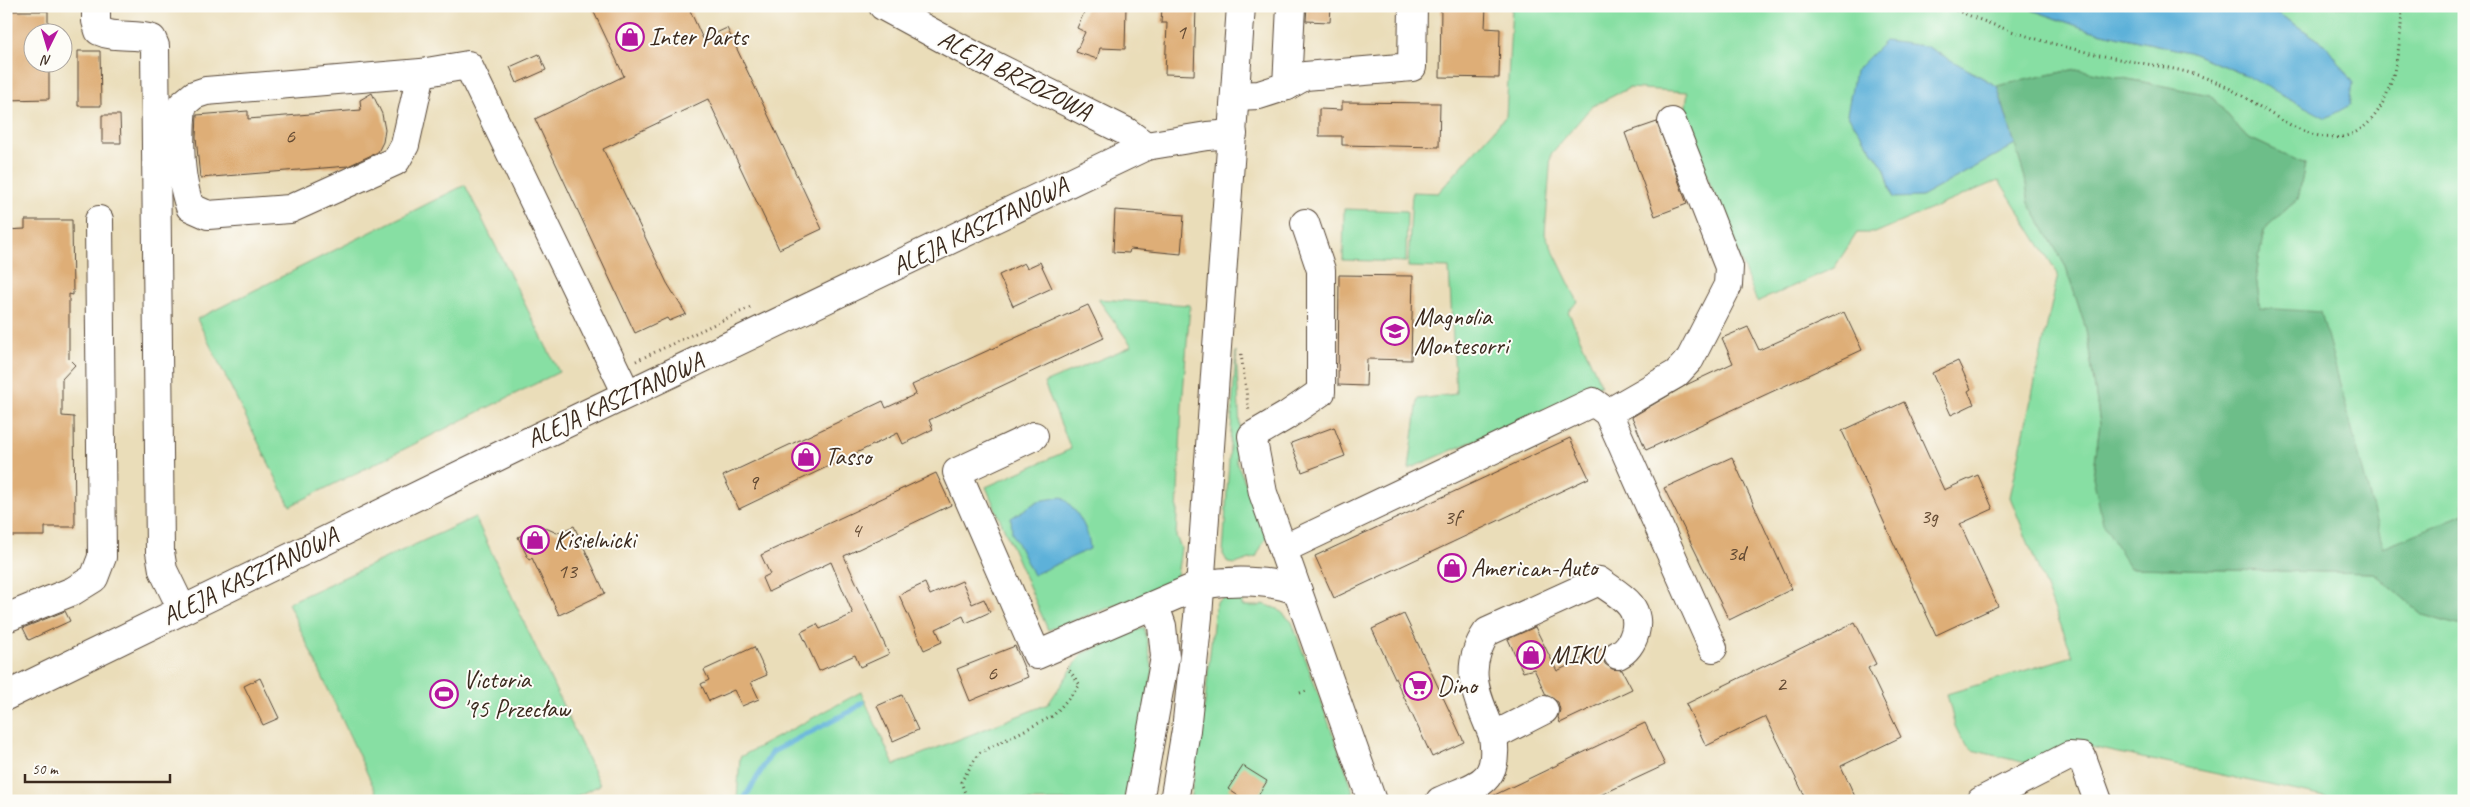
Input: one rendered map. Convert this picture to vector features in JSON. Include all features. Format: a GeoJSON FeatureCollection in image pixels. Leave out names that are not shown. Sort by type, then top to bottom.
{"type":"FeatureCollection","features":[{"type":"Feature","properties":{"kind":"street"},"geometry":{"type":"LineString","coordinates":[[96,6],[96,22],[99,30],[108,35],[143,36],[152,39],[155,46],[160,552],[163,570],[182,609]]}},
{"type":"Feature","properties":{"kind":"street","name":"ALEJA BRZOZOWA"},"geometry":{"type":"LineString","coordinates":[[883,6],[975,56],[1127,132],[1146,146]]}},
{"type":"Feature","properties":{"kind":"street"},"geometry":{"type":"LineString","coordinates":[[1174,801],[1190,692],[1200,585],[1242,6]]}},
{"type":"Feature","properties":{"kind":"street"},"geometry":{"type":"LineString","coordinates":[[1287,86],[1291,6]]}},
{"type":"Feature","properties":{"kind":"street"},"geometry":{"type":"LineString","coordinates":[[1236,96],[1259,95],[1287,86],[1305,76],[1412,67],[1413,6]]}},
{"type":"Feature","properties":{"kind":"street"},"geometry":{"type":"LineString","coordinates":[[421,73],[405,145],[396,161],[290,209],[208,215],[190,207],[184,192],[180,122],[182,105],[194,95],[206,92],[421,73],[468,65],[627,394]]}},
{"type":"Feature","properties":{"kind":"street"},"geometry":{"type":"LineString","coordinates":[[1608,413],[1676,374],[1690,359],[1728,284],[1729,267],[1672,122]]}},
{"type":"Feature","properties":{"kind":"street","name":"ALEJA KASZTANOWA"},"geometry":{"type":"LineString","coordinates":[[6,696],[627,394],[1146,146],[1207,136],[1233,134]]}},
{"type":"Feature","properties":{"kind":"street"},"geometry":{"type":"LineString","coordinates":[[6,618],[74,591],[94,578],[102,557],[99,220]]}},
{"type":"Feature","properties":{"kind":"street"},"geometry":{"type":"LineString","coordinates":[[1305,223],[1321,270],[1321,392],[1252,436],[1263,493],[1372,801]]}},
{"type":"Feature","properties":{"kind":"street"},"geometry":{"type":"LineString","coordinates":[[1283,549],[1593,402],[1608,413],[1713,648]]}},
{"type":"Feature","properties":{"kind":"street"},"geometry":{"type":"LineString","coordinates":[[1034,436],[957,472],[1038,655],[1200,585],[1214,582],[1259,583],[1286,586],[1298,591]]}},
{"type":"Feature","properties":{"kind":"street"},"geometry":{"type":"LineString","coordinates":[[1440,801],[1483,782],[1494,768],[1496,754],[1493,736],[1476,693],[1473,678],[1473,661],[1478,646],[1487,632],[1600,581],[1631,605],[1636,621],[1632,642],[1627,650],[1618,655]]}},
{"type":"Feature","properties":{"kind":"street"},"geometry":{"type":"LineString","coordinates":[[1139,801],[1164,657],[1162,626],[1155,606]]}},
{"type":"Feature","properties":{"kind":"street"},"geometry":{"type":"LineString","coordinates":[[1493,736],[1544,710]]}},
{"type":"Feature","properties":{"kind":"street"},"geometry":{"type":"LineString","coordinates":[[1981,801],[2069,756],[2082,757],[2098,801]]}},
{"type":"Feature","properties":{"kind":"path"},"geometry":{"type":"LineString","coordinates":[[1947,6],[2016,31],[2084,52],[2166,67],[2212,80],[2233,89],[2286,123],[2329,138],[2347,136],[2361,130],[2375,118],[2391,85],[2402,6]]}},
{"type":"Feature","properties":{"kind":"path"},"geometry":{"type":"LineString","coordinates":[[1241,350],[1252,436]]}},
{"type":"Feature","properties":{"kind":"path"},"geometry":{"type":"LineString","coordinates":[[968,801],[961,782],[979,753],[1053,716],[1080,685],[1054,648]]}},
{"type":"Feature","properties":{"kind":"green space"},"geometry":{"type":"Polygon","coordinates":[[[1512,6],[2030,6],[2032,10],[2089,30],[2189,52],[2243,74],[2326,45],[2267,6],[2464,6],[2464,514],[2383,548],[2336,371],[2260,308],[2256,276],[2264,229],[2298,199],[2305,164],[2247,137],[2210,95],[2076,69],[1997,86],[1969,70],[1847,114],[1885,169],[1893,197],[1921,197],[2015,145],[2025,178],[2029,203],[2066,267],[2086,329],[2100,424],[2093,477],[2130,568],[2374,573],[2423,615],[2464,627],[2464,801],[2344,801],[2091,747],[2070,747],[2026,763],[1972,750],[1962,740],[1955,726],[1947,694],[2073,656],[2010,497],[2058,274],[1999,180],[1875,233],[1857,233],[1834,268],[1757,302],[1684,118],[1688,92],[1629,88],[1591,107],[1551,154],[1545,234],[1578,302],[1568,311],[1601,385],[1409,469],[1418,399],[1456,394],[1449,268],[1408,267],[1412,192],[1438,193],[1506,116],[1512,6]]]}},
{"type":"Feature","properties":{"kind":"green space"},"geometry":{"type":"Polygon","coordinates":[[[2076,69],[2210,95],[2247,137],[2305,164],[2298,199],[2264,229],[2256,276],[2260,308],[2321,312],[2383,547],[2464,514],[2464,627],[2423,615],[2374,573],[2130,568],[2103,523],[2093,477],[2100,424],[2086,329],[2066,267],[2029,203],[2025,178],[1997,86],[2076,69]]]}},
{"type":"Feature","properties":{"kind":"green space"},"geometry":{"type":"Polygon","coordinates":[[[465,185],[559,372],[290,506],[197,319],[465,185]]]}},
{"type":"Feature","properties":{"kind":"green space"},"geometry":{"type":"Polygon","coordinates":[[[1344,209],[1407,211],[1406,262],[1343,260],[1344,209]]]}},
{"type":"Feature","properties":{"kind":"green space"},"geometry":{"type":"Polygon","coordinates":[[[1098,299],[1190,305],[1182,406],[1176,536],[1181,548],[1176,583],[1048,630],[986,487],[1071,449],[1044,383],[1132,346],[1098,299]]]}},
{"type":"Feature","properties":{"kind":"green space"},"geometry":{"type":"Polygon","coordinates":[[[1236,352],[1240,430],[1236,460],[1267,536],[1256,557],[1235,564],[1228,563],[1223,554],[1236,352]]]}},
{"type":"Feature","properties":{"kind":"green space","name":"Victoria '95 Przecław"},"geometry":{"type":"Polygon","coordinates":[[[475,517],[600,785],[566,801],[380,801],[288,603],[475,517]]]}},
{"type":"Feature","properties":{"kind":"green space"},"geometry":{"type":"Polygon","coordinates":[[[1242,596],[1242,606],[1259,606],[1263,604],[1278,609],[1292,622],[1350,781],[1353,792],[1351,801],[1320,801],[1317,796],[1313,801],[1190,801],[1217,602],[1225,597],[1242,596]]]}},
{"type":"Feature","properties":{"kind":"green space"},"geometry":{"type":"Polygon","coordinates":[[[1144,627],[1153,671],[1124,801],[709,801],[716,797],[737,800],[740,757],[861,692],[894,765],[1048,704],[1082,654],[1144,627]]]}},
{"type":"Feature","properties":{"kind":"water"},"geometry":{"type":"Polygon","coordinates":[[[2030,6],[2267,6],[2326,45],[2353,83],[2350,105],[2326,118],[2243,74],[2189,52],[2089,30],[2032,10],[2030,6]]]}},
{"type":"Feature","properties":{"kind":"water"},"geometry":{"type":"Polygon","coordinates":[[[1885,41],[1926,46],[1997,86],[2015,145],[1921,197],[1893,198],[1885,169],[1847,114],[1855,71],[1885,41]]]}},
{"type":"Feature","properties":{"kind":"water"},"geometry":{"type":"Polygon","coordinates":[[[1062,497],[1073,508],[1085,527],[1090,549],[1033,575],[1012,533],[1011,518],[1038,501],[1062,497]]]}},
{"type":"Feature","properties":{"kind":"building"},"geometry":{"type":"Polygon","coordinates":[[[591,6],[688,6],[703,39],[727,28],[822,229],[779,249],[708,99],[603,149],[667,283],[686,314],[669,321],[667,318],[635,333],[535,119],[624,76],[591,6]]]}},
{"type":"Feature","properties":{"kind":"building"},"geometry":{"type":"Polygon","coordinates":[[[1087,6],[1126,6],[1125,49],[1100,48],[1097,59],[1076,52],[1085,32],[1077,28],[1087,6]]]}},
{"type":"Feature","properties":{"kind":"building"},"geometry":{"type":"Polygon","coordinates":[[[1307,6],[1331,6],[1330,22],[1306,21],[1307,6]]]}},
{"type":"Feature","properties":{"kind":"building"},"geometry":{"type":"Polygon","coordinates":[[[1441,6],[1486,6],[1485,28],[1500,29],[1499,78],[1440,77],[1441,6]]]}},
{"type":"Feature","properties":{"kind":"building"},"geometry":{"type":"Polygon","coordinates":[[[1162,7],[1196,7],[1194,75],[1165,74],[1167,23],[1161,23],[1162,7]]]}},
{"type":"Feature","properties":{"kind":"building"},"geometry":{"type":"Polygon","coordinates":[[[6,11],[48,11],[48,22],[22,22],[22,72],[49,72],[49,99],[6,100],[6,11]]]}},
{"type":"Feature","properties":{"kind":"building"},"geometry":{"type":"Polygon","coordinates":[[[78,51],[100,51],[101,106],[78,106],[78,51]]]}},
{"type":"Feature","properties":{"kind":"building"},"geometry":{"type":"Polygon","coordinates":[[[539,54],[546,70],[517,83],[510,67],[539,54]]]}},
{"type":"Feature","properties":{"kind":"building"},"geometry":{"type":"Polygon","coordinates":[[[372,93],[382,114],[385,130],[383,142],[378,152],[348,166],[200,178],[196,137],[197,115],[248,111],[248,119],[361,110],[360,100],[372,93]]]}},
{"type":"Feature","properties":{"kind":"building"},"geometry":{"type":"Polygon","coordinates":[[[1342,102],[1440,103],[1439,147],[1342,145],[1342,136],[1319,136],[1319,109],[1342,110],[1342,102]]]}},
{"type":"Feature","properties":{"kind":"building"},"geometry":{"type":"Polygon","coordinates":[[[102,115],[120,115],[121,143],[102,143],[102,115]]]}},
{"type":"Feature","properties":{"kind":"building"},"geometry":{"type":"Polygon","coordinates":[[[1657,122],[1687,204],[1655,216],[1625,133],[1657,122]]]}},
{"type":"Feature","properties":{"kind":"building"},"geometry":{"type":"Polygon","coordinates":[[[1115,210],[1184,215],[1181,254],[1130,249],[1129,253],[1113,252],[1115,210]]]}},
{"type":"Feature","properties":{"kind":"building"},"geometry":{"type":"Polygon","coordinates":[[[25,220],[72,220],[73,295],[69,294],[69,359],[75,365],[62,379],[62,416],[74,417],[75,527],[45,527],[45,536],[6,536],[6,230],[25,229],[25,220]]]}},
{"type":"Feature","properties":{"kind":"building"},"geometry":{"type":"Polygon","coordinates":[[[1040,262],[1052,288],[1013,306],[999,275],[1024,263],[1027,268],[1040,262]]]}},
{"type":"Feature","properties":{"kind":"building"},"geometry":{"type":"Polygon","coordinates":[[[1339,275],[1413,276],[1411,360],[1367,359],[1366,386],[1338,385],[1339,275]]]}},
{"type":"Feature","properties":{"kind":"building"},"geometry":{"type":"Polygon","coordinates":[[[1088,305],[1104,338],[929,420],[933,429],[903,444],[898,433],[739,509],[723,476],[883,401],[886,408],[916,394],[912,385],[1088,305]]]}},
{"type":"Feature","properties":{"kind":"building"},"geometry":{"type":"Polygon","coordinates":[[[1844,312],[1862,350],[1646,450],[1632,417],[1688,384],[1733,363],[1722,338],[1748,327],[1759,350],[1844,312]]]}},
{"type":"Feature","properties":{"kind":"building"},"geometry":{"type":"Polygon","coordinates":[[[1958,361],[1971,389],[1968,391],[1974,404],[1951,415],[1932,373],[1958,361]]]}},
{"type":"Feature","properties":{"kind":"building"},"geometry":{"type":"Polygon","coordinates":[[[1904,402],[1944,490],[1978,475],[1993,509],[1960,524],[1998,606],[1936,635],[1842,431],[1904,402]]]}},
{"type":"Feature","properties":{"kind":"building"},"geometry":{"type":"Polygon","coordinates":[[[1334,427],[1345,456],[1302,472],[1291,443],[1334,427]]]}},
{"type":"Feature","properties":{"kind":"building"},"geometry":{"type":"Polygon","coordinates":[[[1570,438],[1589,478],[1334,598],[1315,556],[1570,438]]]}},
{"type":"Feature","properties":{"kind":"building"},"geometry":{"type":"Polygon","coordinates":[[[1732,457],[1792,589],[1729,620],[1664,488],[1732,457]]]}},
{"type":"Feature","properties":{"kind":"building"},"geometry":{"type":"Polygon","coordinates":[[[936,473],[951,505],[844,556],[889,654],[860,667],[855,655],[819,671],[801,632],[817,624],[820,629],[853,614],[831,562],[768,592],[762,578],[770,574],[761,555],[936,473]]]}},
{"type":"Feature","properties":{"kind":"building"},"geometry":{"type":"Polygon","coordinates":[[[541,526],[557,533],[574,526],[605,593],[559,615],[532,558],[529,560],[518,537],[541,526]]]}},
{"type":"Feature","properties":{"kind":"building"},"geometry":{"type":"Polygon","coordinates":[[[962,581],[972,604],[984,599],[990,612],[966,623],[963,616],[936,629],[942,642],[924,650],[899,595],[925,583],[930,595],[962,581]]]}},
{"type":"Feature","properties":{"kind":"building"},"geometry":{"type":"Polygon","coordinates":[[[65,611],[70,621],[29,640],[23,628],[65,611]]]}},
{"type":"Feature","properties":{"kind":"building","name":"Dino"},"geometry":{"type":"Polygon","coordinates":[[[1404,614],[1464,742],[1432,757],[1372,629],[1404,614]]]}},
{"type":"Feature","properties":{"kind":"building"},"geometry":{"type":"Polygon","coordinates":[[[1855,622],[1876,664],[1868,668],[1901,737],[1841,766],[1857,801],[1807,801],[1766,717],[1706,746],[1686,704],[1855,622]]]}},
{"type":"Feature","properties":{"kind":"building"},"geometry":{"type":"Polygon","coordinates":[[[1535,627],[1557,671],[1604,648],[1603,657],[1605,664],[1612,669],[1622,670],[1632,689],[1560,723],[1558,702],[1546,695],[1534,669],[1523,672],[1508,639],[1535,627]]]}},
{"type":"Feature","properties":{"kind":"building"},"geometry":{"type":"Polygon","coordinates":[[[1015,646],[1028,677],[970,701],[957,669],[1015,646]]]}},
{"type":"Feature","properties":{"kind":"building"},"geometry":{"type":"Polygon","coordinates":[[[754,647],[767,675],[751,682],[759,699],[742,706],[734,690],[709,701],[701,684],[709,680],[704,670],[754,647]]]}},
{"type":"Feature","properties":{"kind":"building"},"geometry":{"type":"Polygon","coordinates":[[[260,678],[279,718],[263,725],[244,686],[260,678]]]}},
{"type":"Feature","properties":{"kind":"building"},"geometry":{"type":"Polygon","coordinates":[[[902,695],[918,730],[893,741],[877,706],[902,695]]]}},
{"type":"Feature","properties":{"kind":"building"},"geometry":{"type":"Polygon","coordinates":[[[1645,723],[1665,765],[1588,801],[1482,801],[1645,723]]]}},
{"type":"Feature","properties":{"kind":"building"},"geometry":{"type":"Polygon","coordinates":[[[1243,766],[1267,781],[1255,801],[1246,801],[1228,789],[1243,766]]]}},
{"type":"Feature","properties":{"kind":"waterway"},"geometry":{"type":"LineString","coordinates":[[743,801],[772,752],[851,711],[862,703]]}},
{"type":"Feature","properties":{"kind":"place","name":"Inter Parts"},"geometry":{"type":"Point","coordinates":[630,37]}},
{"type":"Feature","properties":{"kind":"place","name":"Magnolia Montesorri"},"geometry":{"type":"Point","coordinates":[1395,331]}},
{"type":"Feature","properties":{"kind":"place","name":"Tasso"},"geometry":{"type":"Point","coordinates":[806,457]}},
{"type":"Feature","properties":{"kind":"place","name":"Kisielnicki"},"geometry":{"type":"Point","coordinates":[535,540]}},
{"type":"Feature","properties":{"kind":"place","name":"American-Auto"},"geometry":{"type":"Point","coordinates":[1452,568]}},
{"type":"Feature","properties":{"kind":"place","name":"MIKU"},"geometry":{"type":"Point","coordinates":[1531,655]}},
{"type":"Feature","properties":{"kind":"place","name":"Dino"},"geometry":{"type":"Point","coordinates":[1418,686]}},
{"type":"Feature","properties":{"kind":"place","name":"Victoria '95 Przecław"},"geometry":{"type":"Point","coordinates":[444,694]}}]}
